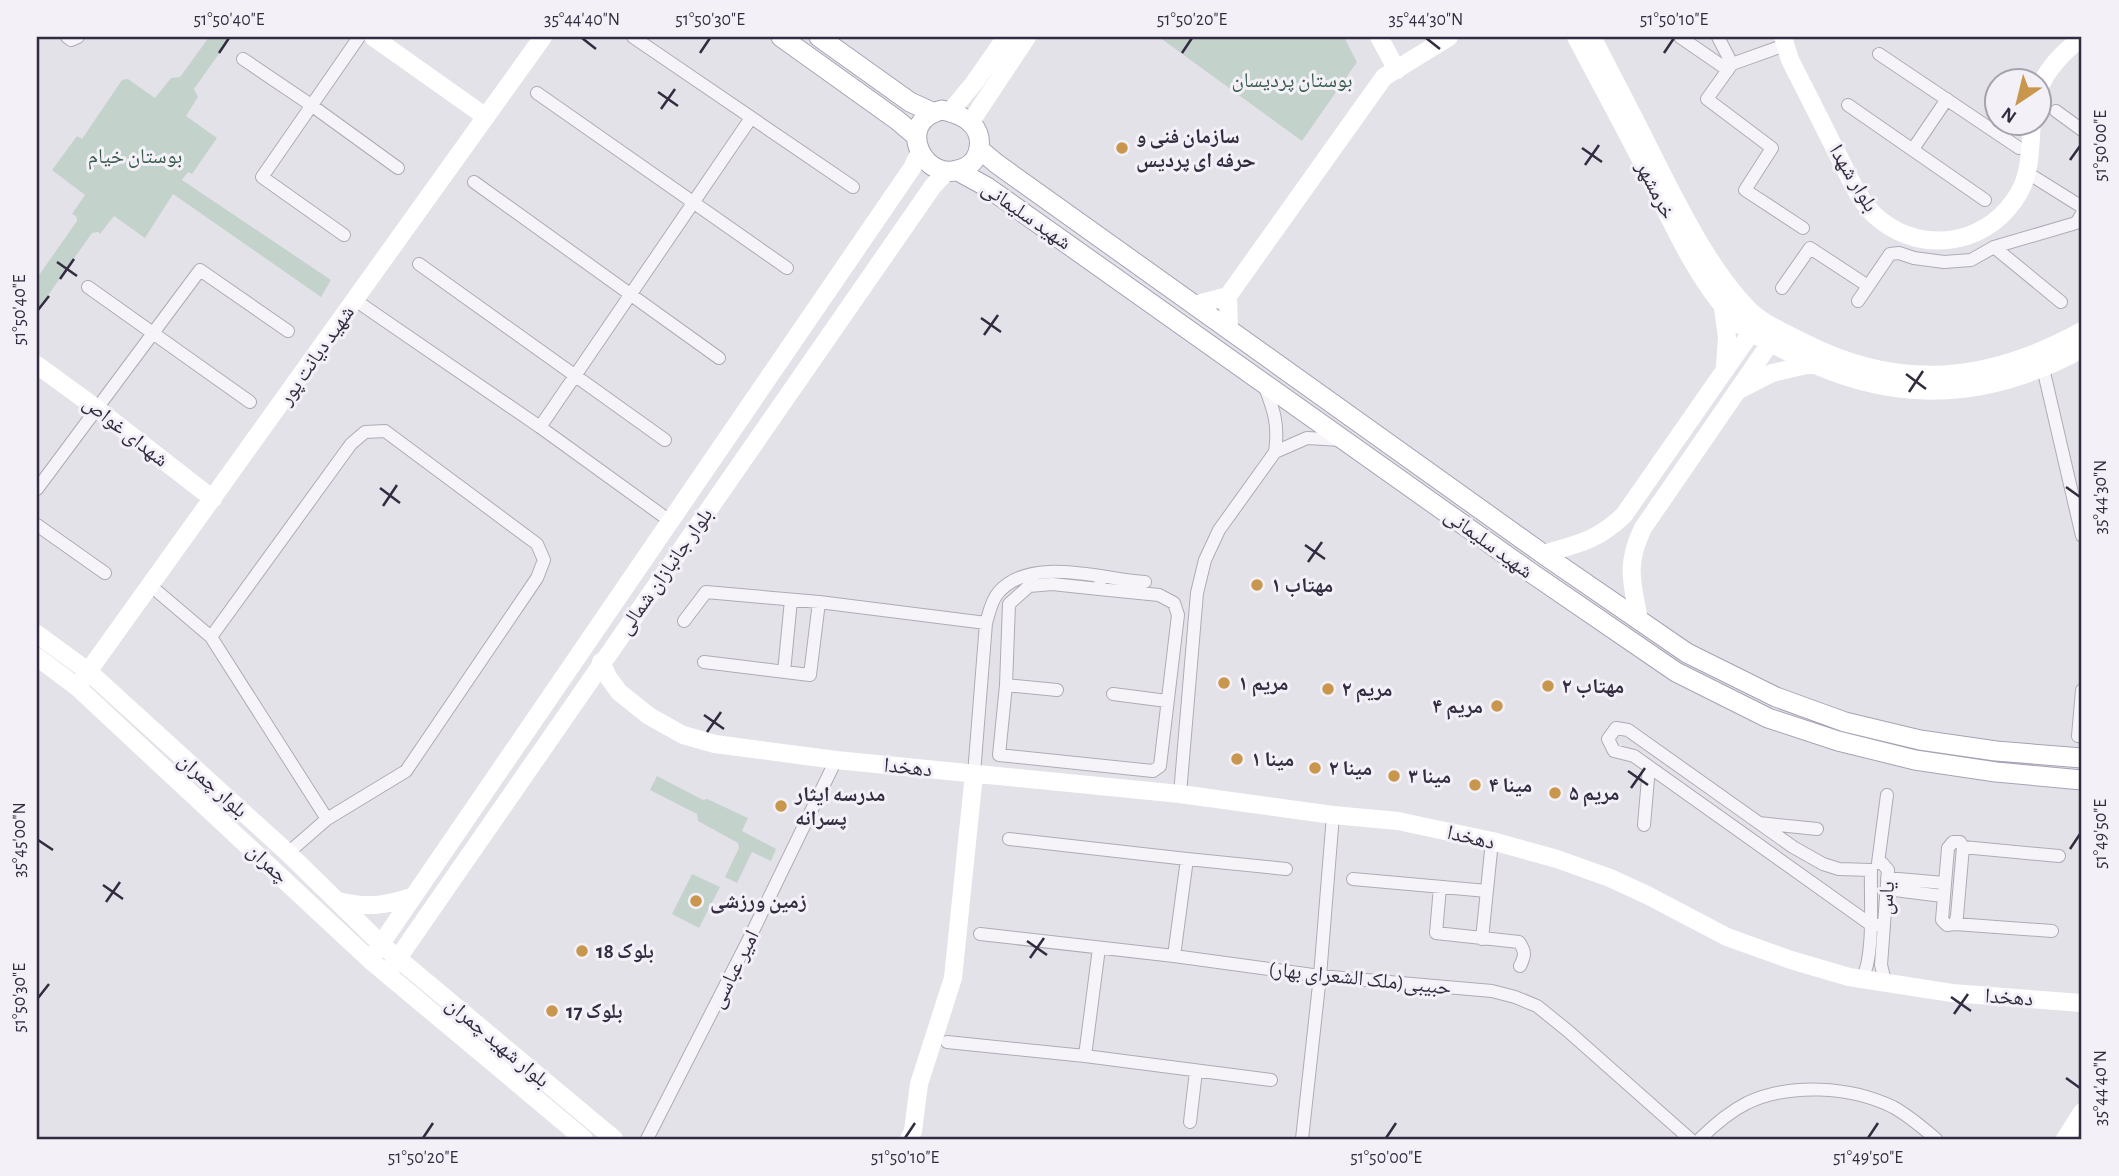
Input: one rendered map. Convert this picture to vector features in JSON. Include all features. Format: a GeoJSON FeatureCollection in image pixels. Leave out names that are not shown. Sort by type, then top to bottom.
{"type":"FeatureCollection","features":[{"type":"Feature","properties":{"kind":"main road"},"geometry":{"type":"LineString","coordinates":[[373,37],[486,117]]}},
{"type":"Feature","properties":{"kind":"main road","name":"شهید دیانت پور"},"geometry":{"type":"LineString","coordinates":[[77,687],[543,37]]}},
{"type":"Feature","properties":{"kind":"main road"},"geometry":{"type":"LineString","coordinates":[[781,37],[897,120],[918,144],[928,163],[952,170],[963,169],[972,162],[979,149],[977,134],[970,123],[910,102],[819,37]]}},
{"type":"Feature","properties":{"kind":"main road"},"geometry":{"type":"LineString","coordinates":[[918,144],[925,119],[942,113],[974,83],[1006,37]]}},
{"type":"Feature","properties":{"kind":"main road"},"geometry":{"type":"LineString","coordinates":[[970,123],[1027,37]]}},
{"type":"Feature","properties":{"kind":"main road"},"geometry":{"type":"LineString","coordinates":[[1379,37],[1396,70]]}},
{"type":"Feature","properties":{"kind":"main road"},"geometry":{"type":"LineString","coordinates":[[1228,330],[1228,296],[1384,77],[1449,37]]}},
{"type":"Feature","properties":{"kind":"main road","name":"خرمشهر"},"geometry":{"type":"LineString","coordinates":[[1576,37],[1676,231],[1710,289],[1735,319],[1756,325],[1775,336],[1811,364],[1878,386],[1917,390],[1956,390],[1995,384],[2043,368],[2082,349]]}},
{"type":"Feature","properties":{"kind":"main road","name":"خرمشهر"},"geometry":{"type":"LineString","coordinates":[[1592,37],[1688,223],[1715,268],[1751,312],[1756,325]]}},
{"type":"Feature","properties":{"kind":"main road"},"geometry":{"type":"LineString","coordinates":[[2041,66],[2065,37]]}},
{"type":"Feature","properties":{"kind":"main road"},"geometry":{"type":"LineString","coordinates":[[2052,70],[2068,48],[2082,38]]}},
{"type":"Feature","properties":{"kind":"main road","name":"بلوار شهدا"},"geometry":{"type":"LineString","coordinates":[[1787,39],[1790,60],[1847,160],[1860,197],[1878,219],[1901,234],[1929,241],[1957,240],[1984,230],[2006,213],[2021,189],[2019,148],[2023,136]]}},
{"type":"Feature","properties":{"kind":"main road","name":"بلوار شهدا"},"geometry":{"type":"LineString","coordinates":[[2021,170],[2029,162],[2027,136]]}},
{"type":"Feature","properties":{"kind":"main road","name":"بلوار جانبازان شمالی"},"geometry":{"type":"LineString","coordinates":[[370,960],[912,168],[918,144]]}},
{"type":"Feature","properties":{"kind":"main road","name":"شهید سلیمانی"},"geometry":{"type":"LineString","coordinates":[[979,149],[996,164],[1228,330],[1687,653],[1776,697],[1845,722],[1920,740],[1996,751],[2082,758]]}},
{"type":"Feature","properties":{"kind":"main road","name":"بلوار جانبازان شمالی"},"geometry":{"type":"LineString","coordinates":[[387,974],[933,186],[952,170]]}},
{"type":"Feature","properties":{"kind":"main road","name":"شهید سلیمانی"},"geometry":{"type":"LineString","coordinates":[[952,170],[987,187],[1666,666],[1768,718],[1838,741],[1915,760],[1996,772],[2082,779]]}},
{"type":"Feature","properties":{"kind":"main road"},"geometry":{"type":"LineString","coordinates":[[1194,305],[1228,296]]}},
{"type":"Feature","properties":{"kind":"main road"},"geometry":{"type":"LineString","coordinates":[[1722,304],[1727,337],[1725,368]]}},
{"type":"Feature","properties":{"kind":"main road"},"geometry":{"type":"LineString","coordinates":[[1543,554],[1588,541],[1608,530],[1624,515],[1756,325]]}},
{"type":"Feature","properties":{"kind":"main road","name":"خرمشهر"},"geometry":{"type":"LineString","coordinates":[[1775,336],[1881,371],[1955,374],[1991,369],[2022,360],[2082,331]]}},
{"type":"Feature","properties":{"kind":"main road"},"geometry":{"type":"LineString","coordinates":[[1639,620],[1630,568],[1634,545],[1775,336]]}},
{"type":"Feature","properties":{"kind":"main road"},"geometry":{"type":"LineString","coordinates":[[1736,392],[1772,373],[1811,364]]}},
{"type":"Feature","properties":{"kind":"main road","name":"شهدای غواص"},"geometry":{"type":"LineString","coordinates":[[37,365],[213,499]]}},
{"type":"Feature","properties":{"kind":"main road","name":"بلوار چمران"},"geometry":{"type":"LineString","coordinates":[[37,634],[89,671],[288,853],[382,945]]}},
{"type":"Feature","properties":{"kind":"main road","name":"چمران"},"geometry":{"type":"LineString","coordinates":[[37,657],[77,687],[370,960]]}},
{"type":"Feature","properties":{"kind":"main road","name":"دهخدا"},"geometry":{"type":"LineString","coordinates":[[601,662],[608,677],[630,702],[649,716],[683,735],[737,748],[1180,794],[1398,821],[1492,841],[1557,859],[1610,878],[1727,937],[1791,960],[1862,980],[1952,993],[2082,1003]]}},
{"type":"Feature","properties":{"kind":"main road"},"geometry":{"type":"LineString","coordinates":[[915,1136],[919,1084],[953,978],[974,774]]}},
{"type":"Feature","properties":{"kind":"main road"},"geometry":{"type":"LineString","coordinates":[[338,901],[369,906],[391,904],[415,896]]}},
{"type":"Feature","properties":{"kind":"main road"},"geometry":{"type":"LineString","coordinates":[[420,926],[415,949],[422,979]]}},
{"type":"Feature","properties":{"kind":"main road","name":"بلوار شهید چمران"},"geometry":{"type":"LineString","coordinates":[[382,945],[614,1139]]}},
{"type":"Feature","properties":{"kind":"main road","name":"بلوار شهید چمران"},"geometry":{"type":"LineString","coordinates":[[370,960],[584,1139]]}},
{"type":"Feature","properties":{"kind":"main road"},"geometry":{"type":"LineString","coordinates":[[2064,1139],[2082,1112]]}},
{"type":"Feature","properties":{"kind":"street"},"geometry":{"type":"LineString","coordinates":[[344,235],[262,177],[359,37]]}},
{"type":"Feature","properties":{"kind":"street"},"geometry":{"type":"LineString","coordinates":[[633,37],[853,187]]}},
{"type":"Feature","properties":{"kind":"street"},"geometry":{"type":"LineString","coordinates":[[1680,37],[1730,67]]}},
{"type":"Feature","properties":{"kind":"street"},"geometry":{"type":"LineString","coordinates":[[1718,37],[1730,67]]}},
{"type":"Feature","properties":{"kind":"street"},"geometry":{"type":"LineString","coordinates":[[1787,39],[1730,67],[1707,99],[1772,148],[1745,190],[1803,228]]}},
{"type":"Feature","properties":{"kind":"street"},"geometry":{"type":"LineString","coordinates":[[1880,54],[2019,148]]}},
{"type":"Feature","properties":{"kind":"street"},"geometry":{"type":"LineString","coordinates":[[243,59],[398,168]]}},
{"type":"Feature","properties":{"kind":"street"},"geometry":{"type":"LineString","coordinates":[[537,93],[788,268]]}},
{"type":"Feature","properties":{"kind":"street"},"geometry":{"type":"LineString","coordinates":[[1913,149],[1947,99]]}},
{"type":"Feature","properties":{"kind":"street"},"geometry":{"type":"LineString","coordinates":[[1848,105],[1985,200]]}},
{"type":"Feature","properties":{"kind":"street"},"geometry":{"type":"LineString","coordinates":[[2056,111],[2082,130]]}},
{"type":"Feature","properties":{"kind":"street"},"geometry":{"type":"LineString","coordinates":[[540,427],[751,118]]}},
{"type":"Feature","properties":{"kind":"street"},"geometry":{"type":"LineString","coordinates":[[2021,170],[2082,207]]}},
{"type":"Feature","properties":{"kind":"street"},"geometry":{"type":"LineString","coordinates":[[474,182],[719,358]]}},
{"type":"Feature","properties":{"kind":"street"},"geometry":{"type":"LineString","coordinates":[[1858,301],[1890,254],[1899,253],[1944,262],[1971,260],[1994,247],[2076,223],[2082,214]]}},
{"type":"Feature","properties":{"kind":"street"},"geometry":{"type":"LineString","coordinates":[[1994,247],[2061,302]]}},
{"type":"Feature","properties":{"kind":"street"},"geometry":{"type":"LineString","coordinates":[[1782,288],[1810,248],[1868,286]]}},
{"type":"Feature","properties":{"kind":"street"},"geometry":{"type":"LineString","coordinates":[[419,264],[665,440]]}},
{"type":"Feature","properties":{"kind":"street"},"geometry":{"type":"LineString","coordinates":[[37,489],[200,270],[288,331]]}},
{"type":"Feature","properties":{"kind":"street"},"geometry":{"type":"LineString","coordinates":[[88,286],[250,402]]}},
{"type":"Feature","properties":{"kind":"street"},"geometry":{"type":"LineString","coordinates":[[355,300],[540,427],[670,521]]}},
{"type":"Feature","properties":{"kind":"street"},"geometry":{"type":"LineString","coordinates":[[2043,368],[2082,536]]}},
{"type":"Feature","properties":{"kind":"street"},"geometry":{"type":"LineString","coordinates":[[1180,794],[1197,593],[1205,560],[1219,530],[1275,452],[1276,419],[1263,382]]}},
{"type":"Feature","properties":{"kind":"street"},"geometry":{"type":"LineString","coordinates":[[211,636],[351,444],[365,432],[385,432],[537,544],[544,560],[537,578],[405,771],[327,819],[288,853]]}},
{"type":"Feature","properties":{"kind":"street"},"geometry":{"type":"LineString","coordinates":[[1275,452],[1307,438],[1346,441]]}},
{"type":"Feature","properties":{"kind":"street"},"geometry":{"type":"LineString","coordinates":[[37,525],[105,573]]}},
{"type":"Feature","properties":{"kind":"street"},"geometry":{"type":"LineString","coordinates":[[974,774],[986,624],[991,604],[997,593],[1018,577],[1044,571],[1100,583],[1159,595],[1174,603],[1178,615],[1160,766],[1153,771],[999,755],[1006,685],[1009,604],[1029,586],[1052,584],[1100,583],[1145,582]]}},
{"type":"Feature","properties":{"kind":"street"},"geometry":{"type":"LineString","coordinates":[[151,586],[211,636],[327,819]]}},
{"type":"Feature","properties":{"kind":"street"},"geometry":{"type":"LineString","coordinates":[[684,621],[706,592],[986,624]]}},
{"type":"Feature","properties":{"kind":"street"},"geometry":{"type":"LineString","coordinates":[[784,671],[791,600]]}},
{"type":"Feature","properties":{"kind":"street"},"geometry":{"type":"LineString","coordinates":[[704,662],[810,675],[819,603]]}},
{"type":"Feature","properties":{"kind":"street"},"geometry":{"type":"LineString","coordinates":[[1006,685],[1057,690]]}},
{"type":"Feature","properties":{"kind":"street"},"geometry":{"type":"LineString","coordinates":[[2080,736],[2082,690]]}},
{"type":"Feature","properties":{"kind":"street"},"geometry":{"type":"LineString","coordinates":[[1113,694],[1167,701]]}},
{"type":"Feature","properties":{"kind":"street"},"geometry":{"type":"LineString","coordinates":[[1817,829],[1759,823],[1628,730],[1616,728],[1608,739],[1614,751],[1634,755],[1870,924],[1884,926]]}},
{"type":"Feature","properties":{"kind":"street","name":"امیر عباسی"},"geometry":{"type":"LineString","coordinates":[[647,1139],[836,760]]}},
{"type":"Feature","properties":{"kind":"street"},"geometry":{"type":"LineString","coordinates":[[1644,825],[1649,767]]}},
{"type":"Feature","properties":{"kind":"street","name":"یاس"},"geometry":{"type":"LineString","coordinates":[[1887,795],[1878,863],[1882,863],[1887,879],[1881,965],[1884,977],[1890,985]]}},
{"type":"Feature","properties":{"kind":"street"},"geometry":{"type":"LineString","coordinates":[[1301,1139],[1320,976],[1333,815]]}},
{"type":"Feature","properties":{"kind":"street","name":"یاس"},"geometry":{"type":"LineString","coordinates":[[1759,823],[1823,864],[1839,869],[1871,870],[1868,968],[1862,980]]}},
{"type":"Feature","properties":{"kind":"street"},"geometry":{"type":"LineString","coordinates":[[1009,839],[1286,869]]}},
{"type":"Feature","properties":{"kind":"street"},"geometry":{"type":"LineString","coordinates":[[1482,939],[1492,841]]}},
{"type":"Feature","properties":{"kind":"street"},"geometry":{"type":"LineString","coordinates":[[1955,923],[1964,847],[1960,842],[1953,842],[1948,848],[1942,920],[1947,925],[1955,923],[2052,931]]}},
{"type":"Feature","properties":{"kind":"street"},"geometry":{"type":"LineString","coordinates":[[1964,847],[2059,856]]}},
{"type":"Feature","properties":{"kind":"street"},"geometry":{"type":"LineString","coordinates":[[1174,956],[1187,859]]}},
{"type":"Feature","properties":{"kind":"street"},"geometry":{"type":"LineString","coordinates":[[1353,879],[1487,891]]}},
{"type":"Feature","properties":{"kind":"street"},"geometry":{"type":"LineString","coordinates":[[1887,879],[1943,889]]}},
{"type":"Feature","properties":{"kind":"street"},"geometry":{"type":"LineString","coordinates":[[1440,887],[1436,933],[1520,942],[1525,957],[1520,966]]}},
{"type":"Feature","properties":{"kind":"street","name":"حبیبی(ملک الشعرای بهار)"},"geometry":{"type":"LineString","coordinates":[[980,934],[1320,976],[1479,990],[1515,997],[1537,1006],[1568,1031],[1690,1139]]}},
{"type":"Feature","properties":{"kind":"street"},"geometry":{"type":"LineString","coordinates":[[1085,1056],[1099,948]]}},
{"type":"Feature","properties":{"kind":"street"},"geometry":{"type":"LineString","coordinates":[[947,1042],[1085,1056],[1271,1080]]}},
{"type":"Feature","properties":{"kind":"street"},"geometry":{"type":"LineString","coordinates":[[1190,1122],[1196,1070]]}},
{"type":"Feature","properties":{"kind":"street"},"geometry":{"type":"LineString","coordinates":[[1700,1139],[1728,1115],[1748,1103],[1771,1095],[1797,1091],[1834,1090],[1863,1096],[1893,1108],[1936,1139]]}},
{"type":"Feature","properties":{"kind":"green space","name":"بوستان خیام"},"geometry":{"type":"Polygon","coordinates":[[[209,37],[231,37],[194,89],[198,97],[186,116],[217,138],[192,174],[188,172],[182,180],[331,280],[321,297],[173,194],[145,238],[114,216],[100,234],[92,233],[37,311],[37,278],[77,221],[72,214],[85,195],[52,170],[77,136],[82,139],[122,80],[128,79],[155,98],[171,78],[180,77],[209,37]]]}},
{"type":"Feature","properties":{"kind":"green space","name":"بوستان پردیسان"},"geometry":{"type":"Polygon","coordinates":[[[1159,37],[1344,37],[1357,62],[1302,141],[1159,37]]]}},
{"type":"Feature","properties":{"kind":"green space"},"geometry":{"type":"Polygon","coordinates":[[[657,776],[703,800],[707,799],[748,818],[742,831],[776,849],[771,861],[752,852],[737,883],[725,877],[739,848],[738,843],[698,821],[697,814],[650,790],[657,776]]]}},
{"type":"Feature","properties":{"kind":"green space","name":"زمین ورزشی"},"geometry":{"type":"Polygon","coordinates":[[[692,874],[720,887],[699,928],[672,914],[692,874]]]}},
{"type":"Feature","properties":{"kind":"place","name":"سازمان فنی و حرفه ای پردیس"},"geometry":{"type":"Point","coordinates":[1122,148]}},
{"type":"Feature","properties":{"kind":"place","name":"مهتاب ۱"},"geometry":{"type":"Point","coordinates":[1257,585]}},
{"type":"Feature","properties":{"kind":"place","name":"مریم ۱"},"geometry":{"type":"Point","coordinates":[1224,683]}},
{"type":"Feature","properties":{"kind":"place","name":"مهتاب ۲"},"geometry":{"type":"Point","coordinates":[1548,686]}},
{"type":"Feature","properties":{"kind":"place","name":"مریم ۲"},"geometry":{"type":"Point","coordinates":[1328,689]}},
{"type":"Feature","properties":{"kind":"place","name":"مریم ۴"},"geometry":{"type":"Point","coordinates":[1497,706]}},
{"type":"Feature","properties":{"kind":"place","name":"مینا ۱"},"geometry":{"type":"Point","coordinates":[1237,759]}},
{"type":"Feature","properties":{"kind":"place","name":"مینا ۲"},"geometry":{"type":"Point","coordinates":[1315,768]}},
{"type":"Feature","properties":{"kind":"place","name":"مینا ۳"},"geometry":{"type":"Point","coordinates":[1394,776]}},
{"type":"Feature","properties":{"kind":"place","name":"مینا ۴"},"geometry":{"type":"Point","coordinates":[1475,785]}},
{"type":"Feature","properties":{"kind":"place","name":"مریم ۵"},"geometry":{"type":"Point","coordinates":[1555,793]}},
{"type":"Feature","properties":{"kind":"place","name":"مدرسه ایثار پسرانه"},"geometry":{"type":"Point","coordinates":[781,806]}},
{"type":"Feature","properties":{"kind":"place","name":"زمین ورزشی"},"geometry":{"type":"Point","coordinates":[696,901]}},
{"type":"Feature","properties":{"kind":"place","name":"بلوک 18"},"geometry":{"type":"Point","coordinates":[582,951]}},
{"type":"Feature","properties":{"kind":"place","name":"بلوک 17"},"geometry":{"type":"Point","coordinates":[552,1011]}}]}
